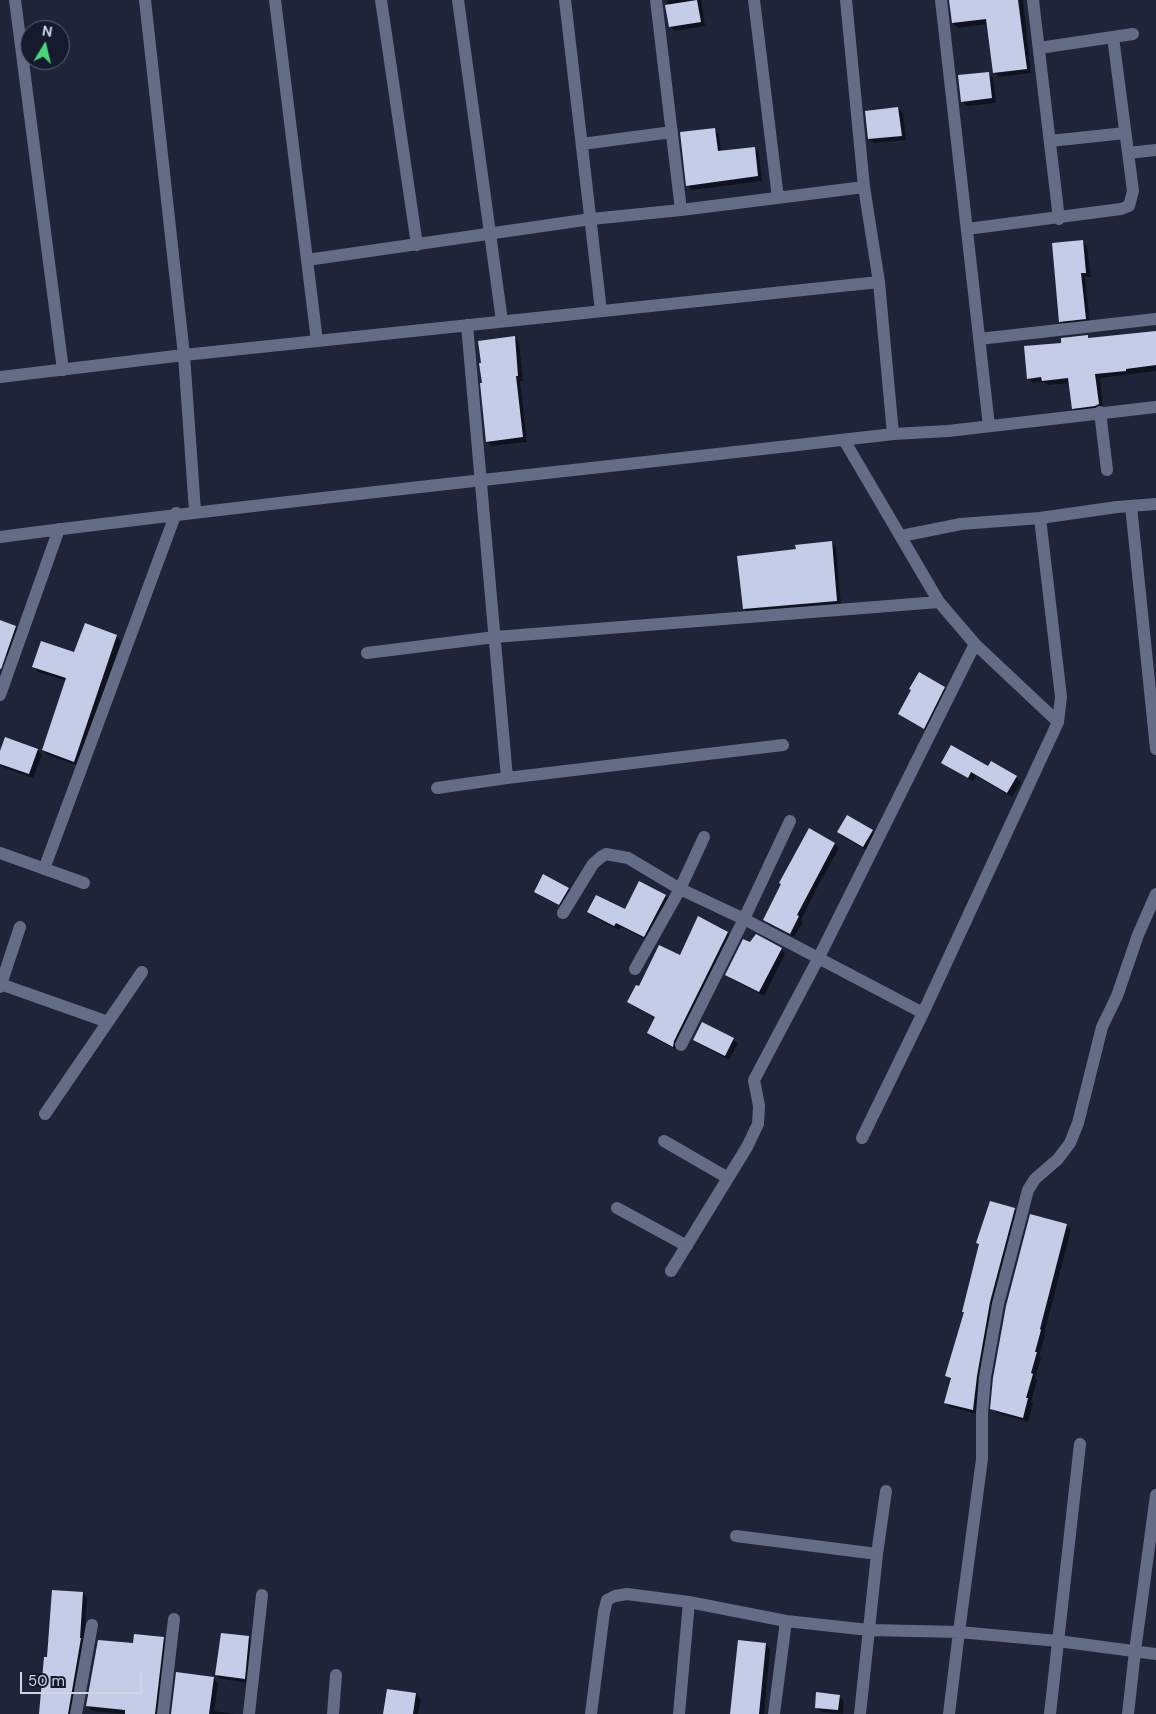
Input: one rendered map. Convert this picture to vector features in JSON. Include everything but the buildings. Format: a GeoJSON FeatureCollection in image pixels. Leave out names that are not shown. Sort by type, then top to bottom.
{"type":"FeatureCollection","features":[{"type":"Feature","properties":{"kind":"street"},"geometry":{"type":"LineString","coordinates":[[16,0],[63,370]]}},
{"type":"Feature","properties":{"kind":"street"},"geometry":{"type":"LineString","coordinates":[[145,0],[184,355],[195,512]]}},
{"type":"Feature","properties":{"kind":"street"},"geometry":{"type":"LineString","coordinates":[[275,0],[317,341]]}},
{"type":"Feature","properties":{"kind":"street"},"geometry":{"type":"LineString","coordinates":[[382,0],[417,245]]}},
{"type":"Feature","properties":{"kind":"street"},"geometry":{"type":"LineString","coordinates":[[458,0],[502,321]]}},
{"type":"Feature","properties":{"kind":"street"},"geometry":{"type":"LineString","coordinates":[[565,0],[601,311]]}},
{"type":"Feature","properties":{"kind":"street"},"geometry":{"type":"LineString","coordinates":[[656,0],[681,210]]}},
{"type":"Feature","properties":{"kind":"street"},"geometry":{"type":"LineString","coordinates":[[754,0],[778,198]]}},
{"type":"Feature","properties":{"kind":"street"},"geometry":{"type":"LineString","coordinates":[[846,0],[864,187],[880,282],[893,434]]}},
{"type":"Feature","properties":{"kind":"street"},"geometry":{"type":"LineString","coordinates":[[941,0],[989,426]]}},
{"type":"Feature","properties":{"kind":"street"},"geometry":{"type":"LineString","coordinates":[[1033,0],[1059,218]]}},
{"type":"Feature","properties":{"kind":"street"},"geometry":{"type":"LineString","coordinates":[[1039,48],[1133,34]]}},
{"type":"Feature","properties":{"kind":"street"},"geometry":{"type":"LineString","coordinates":[[967,229],[1122,210],[1129,206],[1133,191],[1113,37]]}},
{"type":"Feature","properties":{"kind":"street"},"geometry":{"type":"LineString","coordinates":[[582,144],[672,132]]}},
{"type":"Feature","properties":{"kind":"street"},"geometry":{"type":"LineString","coordinates":[[1050,141],[1125,133]]}},
{"type":"Feature","properties":{"kind":"street"},"geometry":{"type":"LineString","coordinates":[[1128,153],[1156,150]]}},
{"type":"Feature","properties":{"kind":"street"},"geometry":{"type":"LineString","coordinates":[[307,260],[491,235],[591,219],[681,210],[864,187]]}},
{"type":"Feature","properties":{"kind":"street"},"geometry":{"type":"LineString","coordinates":[[0,378],[184,355],[880,282]]}},
{"type":"Feature","properties":{"kind":"street"},"geometry":{"type":"LineString","coordinates":[[979,339],[1156,319]]}},
{"type":"Feature","properties":{"kind":"street"},"geometry":{"type":"LineString","coordinates":[[467,325],[507,778]]}},
{"type":"Feature","properties":{"kind":"street"},"geometry":{"type":"LineString","coordinates":[[0,537],[176,514],[893,434],[948,431],[1156,406]]}},
{"type":"Feature","properties":{"kind":"street"},"geometry":{"type":"LineString","coordinates":[[1100,412],[1107,470]]}},
{"type":"Feature","properties":{"kind":"street"},"geometry":{"type":"LineString","coordinates":[[844,440],[939,602],[975,644],[1058,722]]}},
{"type":"Feature","properties":{"kind":"street"},"geometry":{"type":"LineString","coordinates":[[901,536],[961,524],[1040,518],[1156,504]]}},
{"type":"Feature","properties":{"kind":"street"},"geometry":{"type":"LineString","coordinates":[[1131,506],[1156,749]]}},
{"type":"Feature","properties":{"kind":"street"},"geometry":{"type":"LineString","coordinates":[[44,869],[176,514]]}},
{"type":"Feature","properties":{"kind":"street"},"geometry":{"type":"LineString","coordinates":[[862,1138],[923,1013],[1058,722],[1061,697],[1040,518]]}},
{"type":"Feature","properties":{"kind":"street"},"geometry":{"type":"LineString","coordinates":[[0,695],[59,529]]}},
{"type":"Feature","properties":{"kind":"street"},"geometry":{"type":"LineString","coordinates":[[367,653],[495,637],[939,602]]}},
{"type":"Feature","properties":{"kind":"street"},"geometry":{"type":"LineString","coordinates":[[671,1271],[747,1147],[758,1124],[759,1106],[754,1080],[818,959],[975,644]]}},
{"type":"Feature","properties":{"kind":"street"},"geometry":{"type":"LineString","coordinates":[[438,788],[783,745]]}},
{"type":"Feature","properties":{"kind":"street"},"geometry":{"type":"LineString","coordinates":[[681,1045],[744,919],[790,821]]}},
{"type":"Feature","properties":{"kind":"street"},"geometry":{"type":"LineString","coordinates":[[635,969],[680,888],[704,837]]}},
{"type":"Feature","properties":{"kind":"street"},"geometry":{"type":"LineString","coordinates":[[0,853],[84,882]]}},
{"type":"Feature","properties":{"kind":"street"},"geometry":{"type":"LineString","coordinates":[[563,913],[593,864],[606,854],[628,858],[680,888],[744,919],[923,1013]]}},
{"type":"Feature","properties":{"kind":"street"},"geometry":{"type":"LineString","coordinates":[[950,1714],[982,1459],[982,1413],[985,1377],[998,1304],[1028,1190],[1035,1179],[1058,1159],[1070,1143],[1078,1123],[1102,1027],[1117,996],[1138,936],[1156,894]]}},
{"type":"Feature","properties":{"kind":"street"},"geometry":{"type":"LineString","coordinates":[[20,927],[0,985],[108,1022]]}},
{"type":"Feature","properties":{"kind":"street"},"geometry":{"type":"LineString","coordinates":[[45,1114],[142,972]]}},
{"type":"Feature","properties":{"kind":"street"},"geometry":{"type":"LineString","coordinates":[[664,1141],[728,1178]]}},
{"type":"Feature","properties":{"kind":"street"},"geometry":{"type":"LineString","coordinates":[[617,1208],[686,1246]]}},
{"type":"Feature","properties":{"kind":"street"},"geometry":{"type":"LineString","coordinates":[[1050,1714],[1080,1444]]}},
{"type":"Feature","properties":{"kind":"street"},"geometry":{"type":"LineString","coordinates":[[860,1714],[886,1491]]}},
{"type":"Feature","properties":{"kind":"street"},"geometry":{"type":"LineString","coordinates":[[1128,1714],[1134,1651],[1156,1494]]}},
{"type":"Feature","properties":{"kind":"street"},"geometry":{"type":"LineString","coordinates":[[736,1536],[878,1554]]}},
{"type":"Feature","properties":{"kind":"street"},"geometry":{"type":"LineString","coordinates":[[592,1714],[604,1612],[608,1600],[615,1596],[627,1594],[689,1602],[786,1621],[869,1630],[959,1632],[1058,1641],[1156,1654]]}},
{"type":"Feature","properties":{"kind":"street"},"geometry":{"type":"LineString","coordinates":[[248,1714],[262,1595]]}},
{"type":"Feature","properties":{"kind":"street"},"geometry":{"type":"LineString","coordinates":[[678,1714],[689,1602]]}},
{"type":"Feature","properties":{"kind":"street"},"geometry":{"type":"LineString","coordinates":[[163,1714],[174,1619]]}},
{"type":"Feature","properties":{"kind":"street"},"geometry":{"type":"LineString","coordinates":[[774,1714],[786,1621]]}},
{"type":"Feature","properties":{"kind":"street"},"geometry":{"type":"LineString","coordinates":[[76,1714],[92,1625]]}},
{"type":"Feature","properties":{"kind":"street"},"geometry":{"type":"LineString","coordinates":[[332,1714],[336,1675]]}}]}
